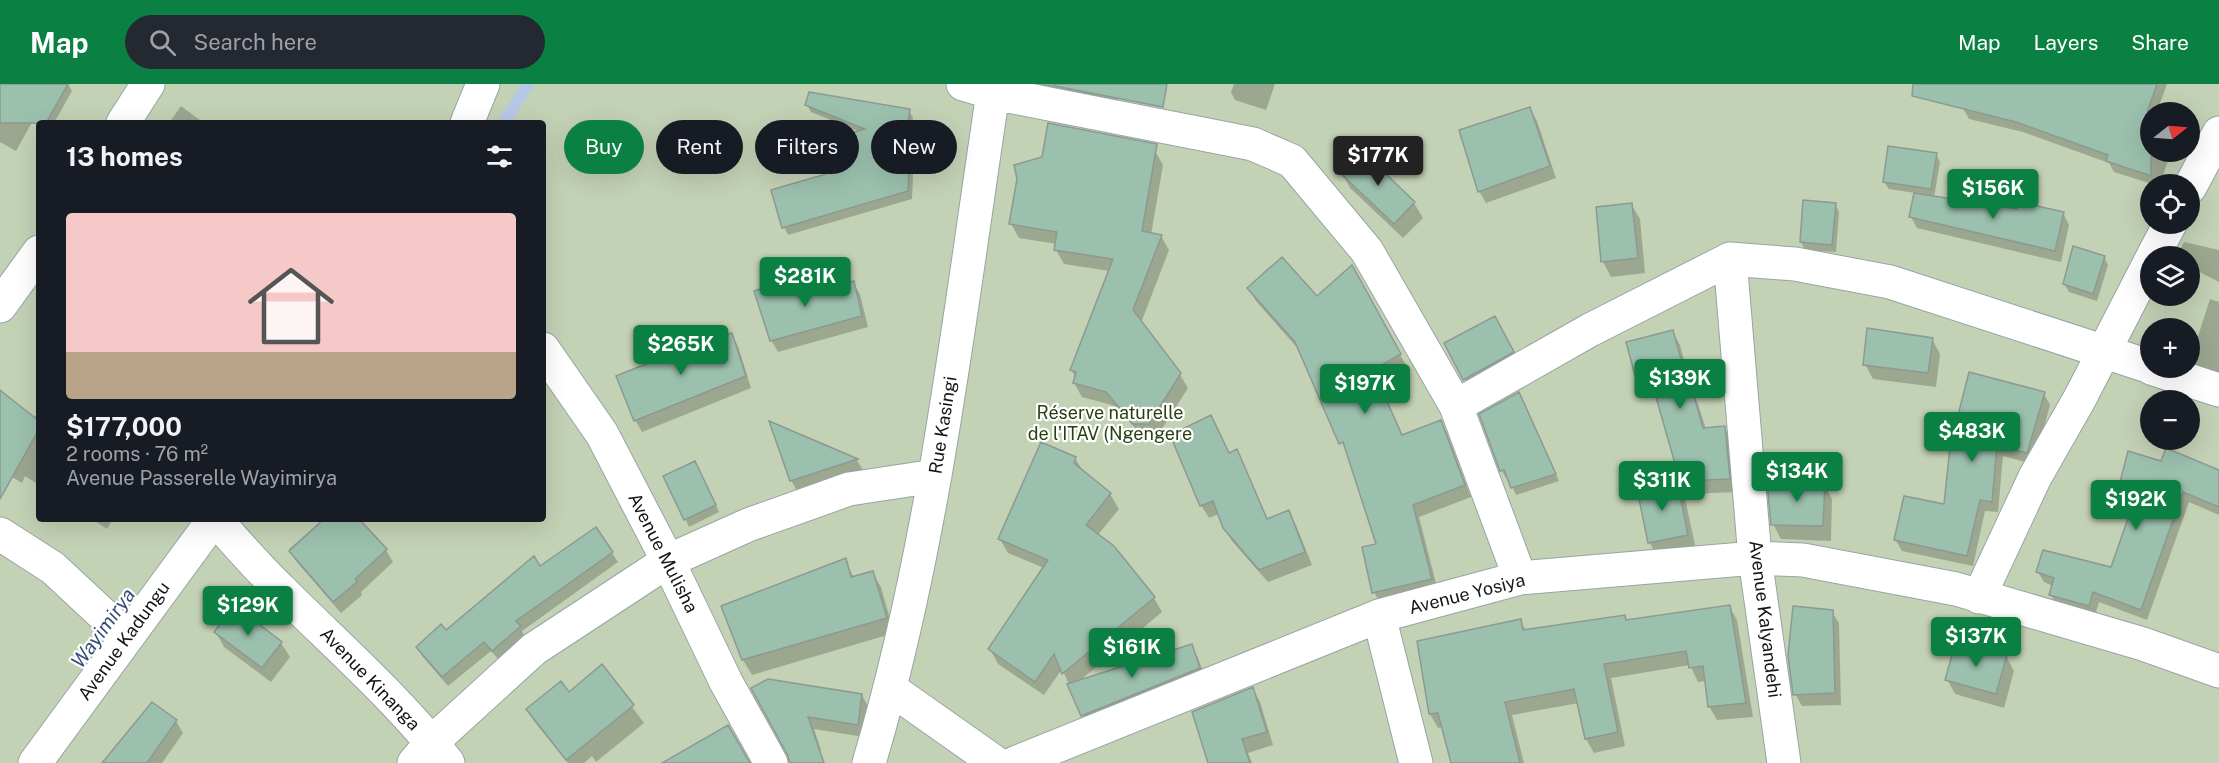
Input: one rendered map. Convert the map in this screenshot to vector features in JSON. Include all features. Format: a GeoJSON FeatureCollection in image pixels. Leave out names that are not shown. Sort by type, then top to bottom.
{"type":"FeatureCollection","features":[{"type":"Feature","properties":{"kind":"street"},"geometry":{"type":"LineString","coordinates":[[125,120],[148,84]]}},
{"type":"Feature","properties":{"kind":"street"},"geometry":{"type":"LineString","coordinates":[[468,120],[483,84]]}},
{"type":"Feature","properties":{"kind":"street"},"geometry":{"type":"LineString","coordinates":[[984,87],[1253,144],[1292,161],[1367,251],[1456,406],[1520,578]]}},
{"type":"Feature","properties":{"kind":"street","name":"Rue Kasingi"},"geometry":{"type":"LineString","coordinates":[[869,763],[891,689],[935,476],[984,87]]}},
{"type":"Feature","properties":{"kind":"street"},"geometry":{"type":"LineString","coordinates":[[2197,174],[2219,133]]}},
{"type":"Feature","properties":{"kind":"street"},"geometry":{"type":"LineString","coordinates":[[0,306],[36,256]]}},
{"type":"Feature","properties":{"kind":"street"},"geometry":{"type":"LineString","coordinates":[[1456,406],[1590,330],[1730,259],[1795,264],[1890,282],[2140,364]]}},
{"type":"Feature","properties":{"kind":"street","name":"Avenue Kalyandehi"},"geometry":{"type":"LineString","coordinates":[[1730,259],[1755,558],[1784,763]]}},
{"type":"Feature","properties":{"kind":"street"},"geometry":{"type":"LineString","coordinates":[[1979,597],[2035,477],[2080,398],[2140,281]]}},
{"type":"Feature","properties":{"kind":"street","name":"Avenue Mulisha"},"geometry":{"type":"LineString","coordinates":[[546,353],[602,434],[669,561],[726,682],[771,763]]}},
{"type":"Feature","properties":{"kind":"street"},"geometry":{"type":"LineString","coordinates":[[2182,378],[2219,390]]}},
{"type":"Feature","properties":{"kind":"street"},"geometry":{"type":"LineString","coordinates":[[431,756],[534,649],[669,561],[748,525],[849,489],[935,476]]}},
{"type":"Feature","properties":{"kind":"street","name":"Avenue Kadungu"},"geometry":{"type":"LineString","coordinates":[[34,763],[212,522]]}},
{"type":"Feature","properties":{"kind":"street","name":"Avenue Kinanga"},"geometry":{"type":"LineString","coordinates":[[217,522],[279,588],[348,654],[431,756]]}},
{"type":"Feature","properties":{"kind":"street"},"geometry":{"type":"LineString","coordinates":[[0,534],[53,568],[127,637]]}},
{"type":"Feature","properties":{"kind":"street","name":"Avenue Yosiya"},"geometry":{"type":"LineString","coordinates":[[1015,763],[1379,616],[1520,578],[1755,558],[1803,560],[1956,589],[2144,644],[2219,671]]}},
{"type":"Feature","properties":{"kind":"street"},"geometry":{"type":"LineString","coordinates":[[1379,616],[1416,763]]}},
{"type":"Feature","properties":{"kind":"street"},"geometry":{"type":"LineString","coordinates":[[891,689],[996,763]]}},
{"type":"Feature","properties":{"kind":"green space","name":"Réserve naturelle de l'ITAV (Ngengere"},"geometry":{"type":"Polygon","coordinates":[[[0,84],[2219,84],[2219,763],[0,763],[0,84]]]}},
{"type":"Feature","properties":{"kind":"building"},"geometry":{"type":"Polygon","coordinates":[[[0,84],[68,84],[48,120],[36,120],[36,123],[0,123],[0,84]]]}},
{"type":"Feature","properties":{"kind":"building"},"geometry":{"type":"Polygon","coordinates":[[[1055,84],[1167,84],[1163,107],[1055,86],[1055,84]]]}},
{"type":"Feature","properties":{"kind":"building"},"geometry":{"type":"Polygon","coordinates":[[[1913,84],[2157,84],[2151,102],[2140,102],[2140,162],[2151,162],[2151,174],[2106,161],[2108,155],[2016,122],[1912,96],[1913,84]]]}},
{"type":"Feature","properties":{"kind":"building"},"geometry":{"type":"Polygon","coordinates":[[[809,92],[910,109],[908,120],[871,120],[871,174],[909,174],[908,191],[782,228],[771,190],[826,174],[859,174],[859,131],[865,129],[859,127],[859,120],[842,120],[805,105],[809,92]]]}},
{"type":"Feature","properties":{"kind":"building"},"geometry":{"type":"Polygon","coordinates":[[[1530,107],[1550,166],[1478,192],[1459,130],[1530,107]]]}},
{"type":"Feature","properties":{"kind":"building"},"geometry":{"type":"Polygon","coordinates":[[[1048,123],[1157,144],[1142,231],[1162,235],[1133,310],[1181,373],[1149,424],[1133,424],[1106,392],[1073,383],[1076,372],[1070,370],[1113,259],[1054,250],[1057,232],[1009,224],[1017,179],[1014,165],[1042,157],[1048,123]]]}},
{"type":"Feature","properties":{"kind":"building"},"geometry":{"type":"Polygon","coordinates":[[[1888,146],[1937,153],[1931,189],[1883,182],[1888,146]]]}},
{"type":"Feature","properties":{"kind":"building"},"geometry":{"type":"Polygon","coordinates":[[[1362,151],[1415,202],[1394,224],[1340,173],[1362,151]]]}},
{"type":"Feature","properties":{"kind":"building"},"geometry":{"type":"Polygon","coordinates":[[[1914,193],[2017,209],[2019,202],[2064,212],[2055,251],[1909,217],[1914,193]]]}},
{"type":"Feature","properties":{"kind":"building"},"geometry":{"type":"Polygon","coordinates":[[[1803,200],[1836,203],[1832,245],[1800,242],[1803,200]]]}},
{"type":"Feature","properties":{"kind":"building"},"geometry":{"type":"Polygon","coordinates":[[[1632,203],[1638,258],[1601,262],[1596,207],[1632,203]]]}},
{"type":"Feature","properties":{"kind":"building"},"geometry":{"type":"Polygon","coordinates":[[[2073,246],[2105,256],[2093,294],[2063,284],[2073,246]]]}},
{"type":"Feature","properties":{"kind":"building"},"geometry":{"type":"Polygon","coordinates":[[[1282,257],[1317,296],[1352,265],[1401,354],[1373,370],[1402,435],[1441,420],[1465,485],[1413,505],[1432,579],[1372,593],[1362,547],[1376,544],[1343,442],[1339,444],[1295,342],[1247,288],[1282,257]]]}},
{"type":"Feature","properties":{"kind":"building"},"geometry":{"type":"Polygon","coordinates":[[[792,279],[797,296],[854,281],[862,316],[770,341],[754,291],[792,279]]]}},
{"type":"Feature","properties":{"kind":"building"},"geometry":{"type":"Polygon","coordinates":[[[1495,316],[1514,352],[1463,380],[1444,343],[1495,316]]]}},
{"type":"Feature","properties":{"kind":"building"},"geometry":{"type":"Polygon","coordinates":[[[1867,328],[1933,338],[1928,373],[1863,365],[1867,328]]]}},
{"type":"Feature","properties":{"kind":"building"},"geometry":{"type":"Polygon","coordinates":[[[1673,330],[1689,389],[1692,389],[1703,428],[1725,426],[1730,479],[1680,481],[1651,380],[1637,383],[1626,342],[1673,330]]]}},
{"type":"Feature","properties":{"kind":"building"},"geometry":{"type":"Polygon","coordinates":[[[732,333],[746,376],[634,421],[616,376],[691,346],[732,333]]]}},
{"type":"Feature","properties":{"kind":"building"},"geometry":{"type":"Polygon","coordinates":[[[1969,372],[2045,392],[2027,453],[1997,445],[1992,502],[1980,500],[1967,556],[1894,540],[1904,496],[1944,504],[1950,447],[1969,372]]]}},
{"type":"Feature","properties":{"kind":"building"},"geometry":{"type":"Polygon","coordinates":[[[0,390],[36,419],[36,434],[0,499],[0,390]]]}},
{"type":"Feature","properties":{"kind":"building"},"geometry":{"type":"Polygon","coordinates":[[[1519,392],[1556,474],[1511,488],[1504,470],[1500,471],[1479,414],[1519,392]]]}},
{"type":"Feature","properties":{"kind":"building"},"geometry":{"type":"Polygon","coordinates":[[[1211,415],[1229,453],[1237,449],[1267,519],[1289,510],[1305,552],[1259,570],[1223,528],[1213,501],[1200,506],[1170,435],[1211,415]]]}},
{"type":"Feature","properties":{"kind":"building"},"geometry":{"type":"Polygon","coordinates":[[[769,421],[858,459],[790,481],[769,421]]]}},
{"type":"Feature","properties":{"kind":"building"},"geometry":{"type":"Polygon","coordinates":[[[1041,442],[1076,457],[1074,463],[1111,493],[1086,525],[1114,546],[1155,597],[1062,674],[1054,654],[1035,682],[988,649],[1048,560],[998,539],[1041,442]]]}},
{"type":"Feature","properties":{"kind":"building"},"geometry":{"type":"Polygon","coordinates":[[[2165,450],[2171,450],[2219,470],[2219,507],[2183,492],[2141,610],[2093,592],[2089,606],[2049,595],[2054,578],[2036,572],[2043,550],[2111,567],[2139,487],[2120,482],[2128,451],[2161,461],[2165,450]]]}},
{"type":"Feature","properties":{"kind":"building"},"geometry":{"type":"Polygon","coordinates":[[[695,461],[716,505],[684,520],[663,476],[695,461]]]}},
{"type":"Feature","properties":{"kind":"building"},"geometry":{"type":"Polygon","coordinates":[[[1677,481],[1688,535],[1648,543],[1637,489],[1677,481]]]}},
{"type":"Feature","properties":{"kind":"building"},"geometry":{"type":"Polygon","coordinates":[[[1767,481],[1825,482],[1823,526],[1771,525],[1767,481]]]}},
{"type":"Feature","properties":{"kind":"building"},"geometry":{"type":"Polygon","coordinates":[[[321,522],[362,522],[387,549],[355,579],[357,582],[333,602],[289,551],[321,522]]]}},
{"type":"Feature","properties":{"kind":"building"},"geometry":{"type":"Polygon","coordinates":[[[596,527],[613,552],[516,621],[521,626],[492,651],[484,642],[442,677],[416,647],[441,624],[446,630],[534,556],[540,566],[596,527]]]}},
{"type":"Feature","properties":{"kind":"building"},"geometry":{"type":"Polygon","coordinates":[[[846,558],[851,577],[873,571],[887,618],[742,660],[721,606],[846,558]]]}},
{"type":"Feature","properties":{"kind":"building"},"geometry":{"type":"Polygon","coordinates":[[[234,605],[282,642],[262,668],[214,632],[234,605]]]}},
{"type":"Feature","properties":{"kind":"building"},"geometry":{"type":"Polygon","coordinates":[[[1730,605],[1746,703],[1708,707],[1703,666],[1689,668],[1686,651],[1604,664],[1618,732],[1585,739],[1574,689],[1505,702],[1520,763],[1451,763],[1438,713],[1429,714],[1417,641],[1521,619],[1523,630],[1625,615],[1626,620],[1730,605]]]}},
{"type":"Feature","properties":{"kind":"building"},"geometry":{"type":"Polygon","coordinates":[[[1793,606],[1833,610],[1835,693],[1793,695],[1788,655],[1793,606]]]}},
{"type":"Feature","properties":{"kind":"building"},"geometry":{"type":"Polygon","coordinates":[[[1956,641],[2007,655],[1996,694],[1945,680],[1956,641]]]}},
{"type":"Feature","properties":{"kind":"building"},"geometry":{"type":"Polygon","coordinates":[[[1192,644],[1200,668],[1081,716],[1067,684],[1192,644]]]}},
{"type":"Feature","properties":{"kind":"building"},"geometry":{"type":"Polygon","coordinates":[[[602,664],[634,705],[566,760],[526,709],[561,681],[569,692],[602,664]]]}},
{"type":"Feature","properties":{"kind":"building"},"geometry":{"type":"Polygon","coordinates":[[[768,679],[862,694],[858,725],[808,717],[824,763],[790,763],[751,688],[768,679]]]}},
{"type":"Feature","properties":{"kind":"building"},"geometry":{"type":"Polygon","coordinates":[[[1253,687],[1267,732],[1242,739],[1250,763],[1208,763],[1192,712],[1253,687]]]}},
{"type":"Feature","properties":{"kind":"building"},"geometry":{"type":"Polygon","coordinates":[[[152,702],[177,720],[147,763],[102,763],[152,702]]]}},
{"type":"Feature","properties":{"kind":"building"},"geometry":{"type":"Polygon","coordinates":[[[728,725],[750,763],[662,763],[728,725]]]}},
{"type":"Feature","properties":{"kind":"waterway","name":"Wayimirya"},"geometry":{"type":"LineString","coordinates":[[506,120],[528,84]]}}]}
